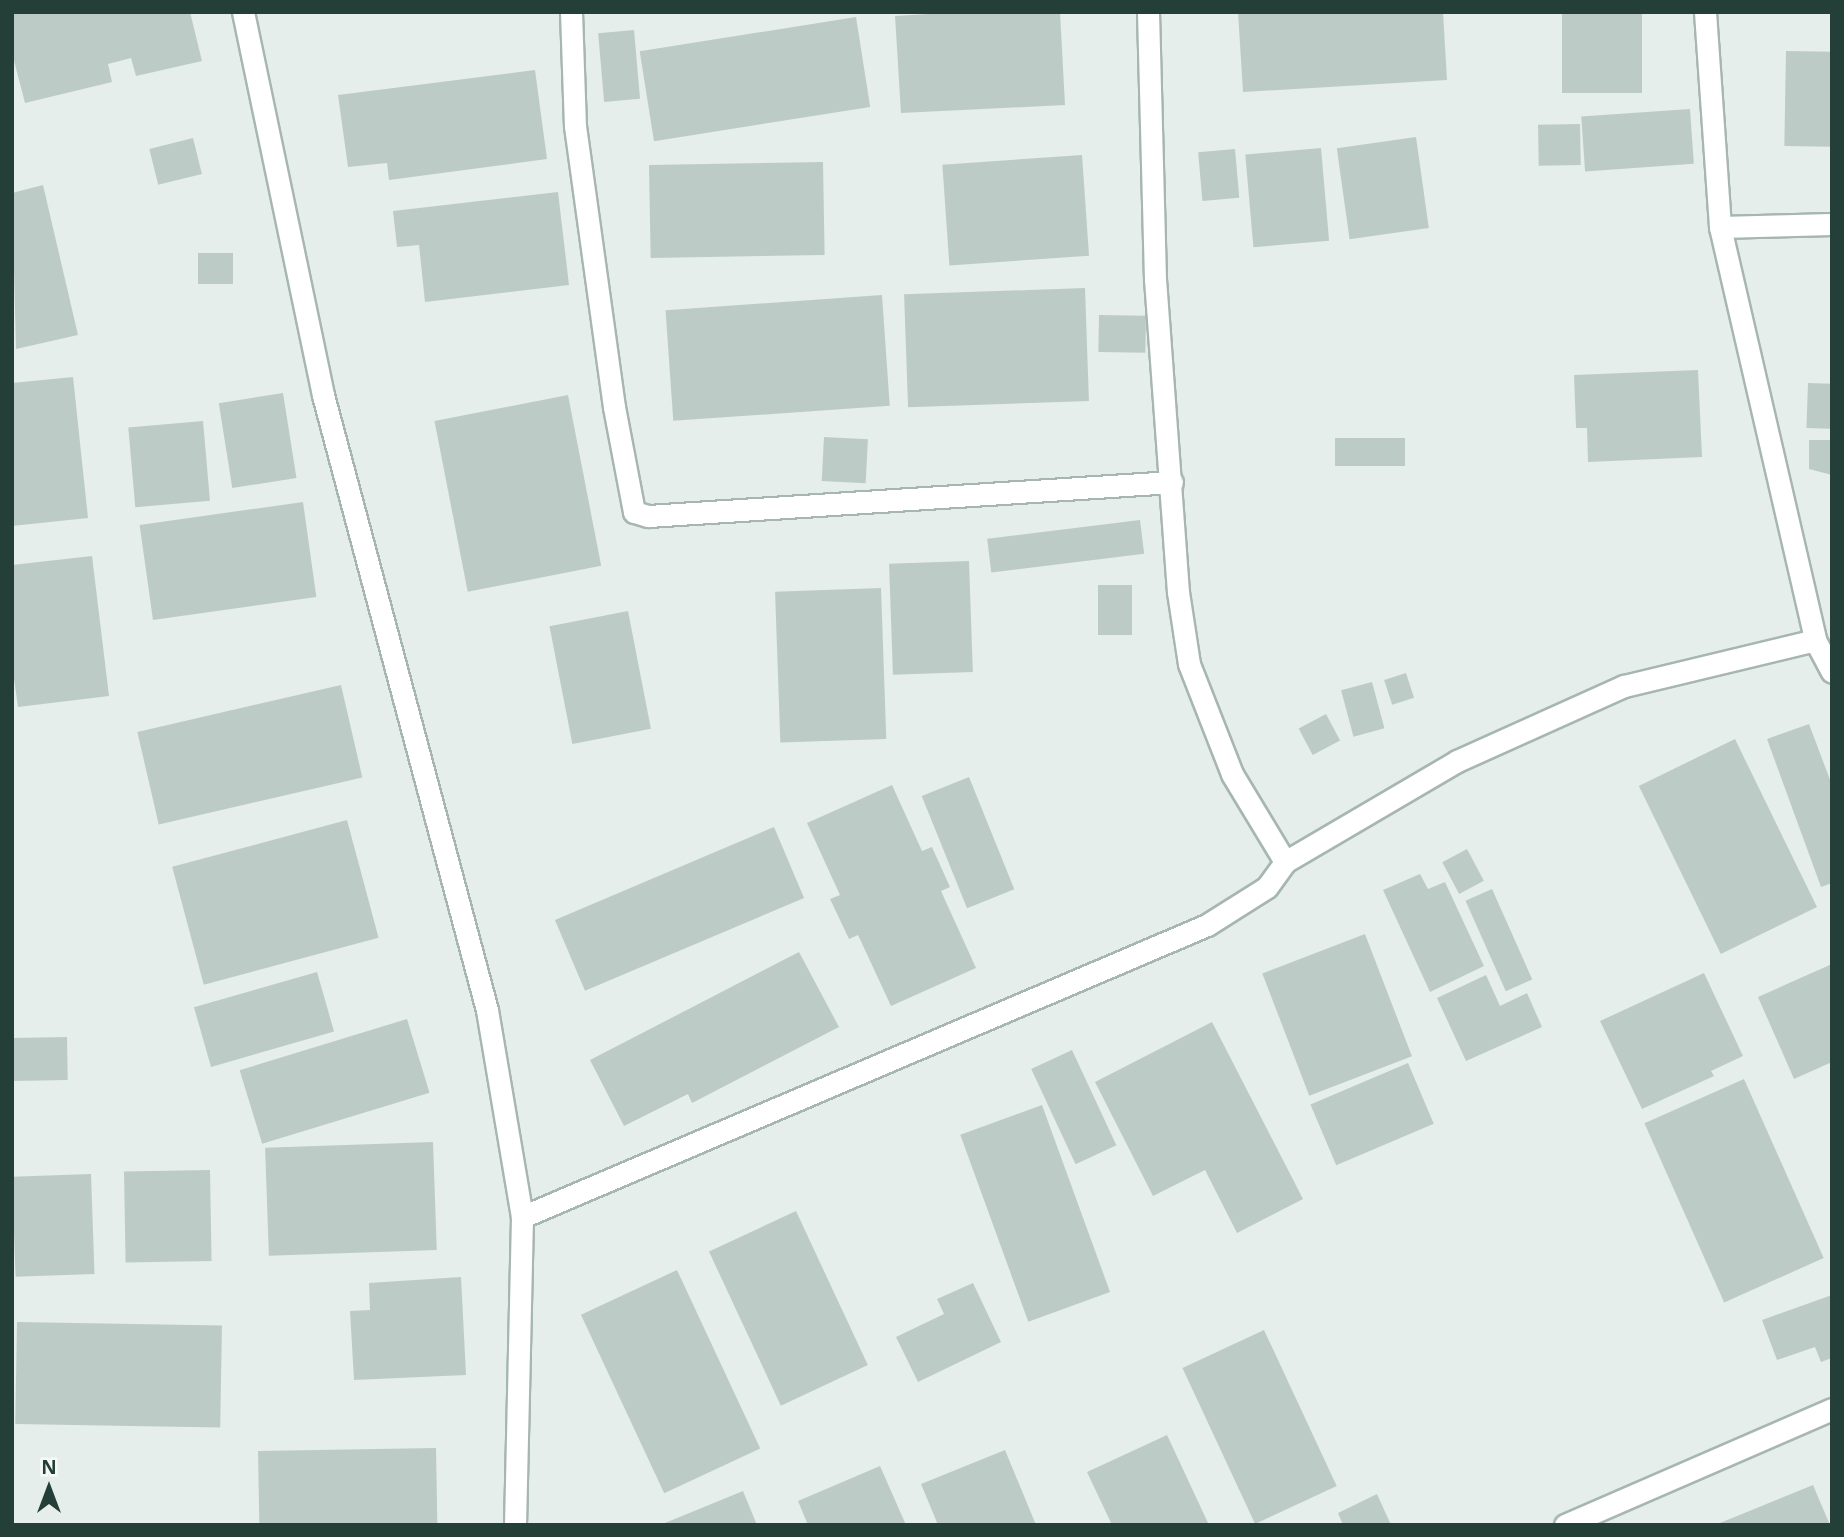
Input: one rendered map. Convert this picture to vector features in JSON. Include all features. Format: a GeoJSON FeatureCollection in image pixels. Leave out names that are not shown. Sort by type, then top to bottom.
{"type":"FeatureCollection","features":[{"type":"Feature","properties":{"kind":"street"},"geometry":{"type":"LineString","coordinates":[[243,12],[323,395],[487,1010],[522,1217],[515,1525]]}},
{"type":"Feature","properties":{"kind":"street"},"geometry":{"type":"LineString","coordinates":[[571,12],[575,126],[614,407],[634,512],[648,516],[1171,482]]}},
{"type":"Feature","properties":{"kind":"street"},"geometry":{"type":"LineString","coordinates":[[1147,12],[1155,279],[1178,592],[1189,664],[1232,774],[1285,862]]}},
{"type":"Feature","properties":{"kind":"street"},"geometry":{"type":"LineString","coordinates":[[1705,12],[1720,227],[1815,640],[1832,672]]}},
{"type":"Feature","properties":{"kind":"street"},"geometry":{"type":"LineString","coordinates":[[1720,227],[1832,224]]}},
{"type":"Feature","properties":{"kind":"street"},"geometry":{"type":"LineString","coordinates":[[522,1217],[1207,925],[1267,887],[1285,862],[1457,761],[1625,686],[1815,640]]}},
{"type":"Feature","properties":{"kind":"street"},"geometry":{"type":"LineString","coordinates":[[1565,1525],[1832,1409]]}},
{"type":"Feature","properties":{"kind":"building"},"geometry":{"type":"Polygon","coordinates":[[[12,12],[190,12],[202,61],[136,76],[131,58],[108,64],[112,82],[25,103],[12,53],[12,12]]]}},
{"type":"Feature","properties":{"kind":"building"},"geometry":{"type":"Polygon","coordinates":[[[962,12],[1060,12],[1065,105],[901,113],[895,16],[962,12]]]}},
{"type":"Feature","properties":{"kind":"building"},"geometry":{"type":"Polygon","coordinates":[[[1238,12],[1443,12],[1447,80],[1243,92],[1238,12]]]}},
{"type":"Feature","properties":{"kind":"building"},"geometry":{"type":"Polygon","coordinates":[[[1562,12],[1642,12],[1642,93],[1562,93],[1562,12]]]}},
{"type":"Feature","properties":{"kind":"building"},"geometry":{"type":"Polygon","coordinates":[[[856,17],[870,107],[654,141],[640,51],[856,17]]]}},
{"type":"Feature","properties":{"kind":"building"},"geometry":{"type":"Polygon","coordinates":[[[634,30],[640,99],[604,102],[598,33],[634,30]]]}},
{"type":"Feature","properties":{"kind":"building"},"geometry":{"type":"Polygon","coordinates":[[[1786,51],[1832,52],[1830,147],[1784,146],[1786,51]]]}},
{"type":"Feature","properties":{"kind":"building"},"geometry":{"type":"Polygon","coordinates":[[[535,70],[547,159],[389,180],[387,163],[348,167],[338,95],[535,70]]]}},
{"type":"Feature","properties":{"kind":"building"},"geometry":{"type":"Polygon","coordinates":[[[1690,109],[1694,164],[1585,171],[1581,117],[1690,109]]]}},
{"type":"Feature","properties":{"kind":"building"},"geometry":{"type":"Polygon","coordinates":[[[1580,124],[1581,165],[1539,166],[1538,125],[1580,124]]]}},
{"type":"Feature","properties":{"kind":"building"},"geometry":{"type":"Polygon","coordinates":[[[1416,137],[1429,228],[1350,239],[1337,148],[1416,137]]]}},
{"type":"Feature","properties":{"kind":"building"},"geometry":{"type":"Polygon","coordinates":[[[193,138],[202,174],[158,185],[149,149],[193,138]]]}},
{"type":"Feature","properties":{"kind":"building"},"geometry":{"type":"Polygon","coordinates":[[[1321,148],[1329,241],[1253,247],[1245,155],[1321,148]]]}},
{"type":"Feature","properties":{"kind":"building"},"geometry":{"type":"Polygon","coordinates":[[[1235,149],[1239,198],[1202,201],[1198,152],[1235,149]]]}},
{"type":"Feature","properties":{"kind":"building"},"geometry":{"type":"Polygon","coordinates":[[[1082,155],[1089,256],[949,266],[942,165],[1082,155]]]}},
{"type":"Feature","properties":{"kind":"building"},"geometry":{"type":"Polygon","coordinates":[[[823,162],[825,255],[651,258],[649,165],[823,162]]]}},
{"type":"Feature","properties":{"kind":"building"},"geometry":{"type":"Polygon","coordinates":[[[43,185],[78,335],[16,349],[12,193],[43,185]]]}},
{"type":"Feature","properties":{"kind":"building"},"geometry":{"type":"Polygon","coordinates":[[[558,192],[569,285],[425,302],[419,245],[397,247],[393,211],[558,192]]]}},
{"type":"Feature","properties":{"kind":"building"},"geometry":{"type":"Polygon","coordinates":[[[198,253],[233,253],[233,284],[198,284],[198,253]]]}},
{"type":"Feature","properties":{"kind":"building"},"geometry":{"type":"Polygon","coordinates":[[[1085,288],[1089,401],[908,407],[904,294],[1085,288]]]}},
{"type":"Feature","properties":{"kind":"building"},"geometry":{"type":"Polygon","coordinates":[[[882,295],[890,406],[673,421],[666,310],[882,295]]]}},
{"type":"Feature","properties":{"kind":"building"},"geometry":{"type":"Polygon","coordinates":[[[1099,315],[1146,316],[1145,353],[1098,352],[1099,315]]]}},
{"type":"Feature","properties":{"kind":"building"},"geometry":{"type":"Polygon","coordinates":[[[1698,370],[1702,457],[1588,462],[1587,428],[1576,428],[1574,375],[1698,370]]]}},
{"type":"Feature","properties":{"kind":"building"},"geometry":{"type":"Polygon","coordinates":[[[73,377],[88,518],[12,526],[12,383],[73,377]]]}},
{"type":"Feature","properties":{"kind":"building"},"geometry":{"type":"Polygon","coordinates":[[[1808,383],[1832,384],[1830,429],[1806,428],[1808,383]]]}},
{"type":"Feature","properties":{"kind":"building"},"geometry":{"type":"Polygon","coordinates":[[[283,393],[296,478],[232,488],[219,403],[283,393]]]}},
{"type":"Feature","properties":{"kind":"building"},"geometry":{"type":"Polygon","coordinates":[[[568,395],[601,566],[468,592],[434,421],[568,395]]]}},
{"type":"Feature","properties":{"kind":"building"},"geometry":{"type":"Polygon","coordinates":[[[203,421],[210,501],[135,507],[128,428],[203,421]]]}},
{"type":"Feature","properties":{"kind":"building"},"geometry":{"type":"Polygon","coordinates":[[[824,437],[868,439],[866,483],[822,481],[824,437]]]}},
{"type":"Feature","properties":{"kind":"building"},"geometry":{"type":"Polygon","coordinates":[[[1335,438],[1405,438],[1405,466],[1335,466],[1335,438]]]}},
{"type":"Feature","properties":{"kind":"building"},"geometry":{"type":"Polygon","coordinates":[[[1809,440],[1832,440],[1832,475],[1809,469],[1809,440]]]}},
{"type":"Feature","properties":{"kind":"building"},"geometry":{"type":"Polygon","coordinates":[[[303,502],[316,597],[153,620],[140,525],[303,502]]]}},
{"type":"Feature","properties":{"kind":"building"},"geometry":{"type":"Polygon","coordinates":[[[1140,520],[1144,554],[991,573],[987,539],[1140,520]]]}},
{"type":"Feature","properties":{"kind":"building"},"geometry":{"type":"Polygon","coordinates":[[[92,556],[109,696],[18,707],[12,664],[12,565],[92,556]]]}},
{"type":"Feature","properties":{"kind":"building"},"geometry":{"type":"Polygon","coordinates":[[[969,561],[973,672],[893,675],[889,564],[969,561]]]}},
{"type":"Feature","properties":{"kind":"building"},"geometry":{"type":"Polygon","coordinates":[[[1098,585],[1132,585],[1132,635],[1098,635],[1098,585]]]}},
{"type":"Feature","properties":{"kind":"building"},"geometry":{"type":"Polygon","coordinates":[[[881,588],[886,739],[780,743],[775,592],[881,588]]]}},
{"type":"Feature","properties":{"kind":"building"},"geometry":{"type":"Polygon","coordinates":[[[628,611],[651,729],[572,744],[549,626],[628,611]]]}},
{"type":"Feature","properties":{"kind":"building"},"geometry":{"type":"Polygon","coordinates":[[[1406,673],[1414,698],[1392,705],[1384,680],[1406,673]]]}},
{"type":"Feature","properties":{"kind":"building"},"geometry":{"type":"Polygon","coordinates":[[[1372,682],[1384,728],[1354,737],[1341,690],[1372,682]]]}},
{"type":"Feature","properties":{"kind":"building"},"geometry":{"type":"Polygon","coordinates":[[[341,685],[362,778],[159,825],[137,732],[341,685]]]}},
{"type":"Feature","properties":{"kind":"building"},"geometry":{"type":"Polygon","coordinates":[[[1326,714],[1340,740],[1313,755],[1299,729],[1326,714]]]}},
{"type":"Feature","properties":{"kind":"building"},"geometry":{"type":"Polygon","coordinates":[[[1809,724],[1832,785],[1832,883],[1821,887],[1767,739],[1809,724]]]}},
{"type":"Feature","properties":{"kind":"building"},"geometry":{"type":"Polygon","coordinates":[[[1735,739],[1817,907],[1721,954],[1639,786],[1735,739]]]}},
{"type":"Feature","properties":{"kind":"building"},"geometry":{"type":"Polygon","coordinates":[[[969,777],[1014,889],[967,908],[922,796],[969,777]]]}},
{"type":"Feature","properties":{"kind":"building"},"geometry":{"type":"Polygon","coordinates":[[[892,785],[922,851],[932,847],[950,887],[941,891],[976,968],[891,1006],[858,935],[849,939],[830,899],[840,895],[807,823],[892,785]]]}},
{"type":"Feature","properties":{"kind":"building"},"geometry":{"type":"Polygon","coordinates":[[[347,820],[379,938],[204,985],[172,867],[347,820]]]}},
{"type":"Feature","properties":{"kind":"building"},"geometry":{"type":"Polygon","coordinates":[[[774,827],[804,898],[585,991],[555,920],[774,827]]]}},
{"type":"Feature","properties":{"kind":"building"},"geometry":{"type":"Polygon","coordinates":[[[1467,849],[1484,881],[1459,894],[1442,862],[1467,849]]]}},
{"type":"Feature","properties":{"kind":"building"},"geometry":{"type":"Polygon","coordinates":[[[1420,874],[1428,889],[1445,882],[1484,966],[1430,992],[1383,890],[1420,874]]]}},
{"type":"Feature","properties":{"kind":"building"},"geometry":{"type":"Polygon","coordinates":[[[1492,889],[1532,979],[1506,991],[1466,901],[1492,889]]]}},
{"type":"Feature","properties":{"kind":"building"},"geometry":{"type":"Polygon","coordinates":[[[1365,934],[1412,1056],[1309,1096],[1262,973],[1365,934]]]}},
{"type":"Feature","properties":{"kind":"building"},"geometry":{"type":"Polygon","coordinates":[[[799,952],[839,1027],[692,1103],[688,1094],[624,1126],[590,1060],[799,952]]]}},
{"type":"Feature","properties":{"kind":"building"},"geometry":{"type":"Polygon","coordinates":[[[1832,964],[1832,1062],[1794,1079],[1758,997],[1832,964]]]}},
{"type":"Feature","properties":{"kind":"building"},"geometry":{"type":"Polygon","coordinates":[[[317,972],[334,1032],[211,1067],[194,1007],[317,972]]]}},
{"type":"Feature","properties":{"kind":"building"},"geometry":{"type":"Polygon","coordinates":[[[1704,973],[1743,1056],[1711,1071],[1714,1076],[1642,1109],[1600,1021],[1704,973]]]}},
{"type":"Feature","properties":{"kind":"building"},"geometry":{"type":"Polygon","coordinates":[[[1486,975],[1500,1006],[1527,993],[1542,1027],[1466,1061],[1437,998],[1486,975]]]}},
{"type":"Feature","properties":{"kind":"building"},"geometry":{"type":"Polygon","coordinates":[[[407,1019],[430,1093],[262,1144],[240,1070],[407,1019]]]}},
{"type":"Feature","properties":{"kind":"building"},"geometry":{"type":"Polygon","coordinates":[[[1212,1022],[1303,1199],[1237,1233],[1205,1170],[1153,1196],[1095,1082],[1212,1022]]]}},
{"type":"Feature","properties":{"kind":"building"},"geometry":{"type":"Polygon","coordinates":[[[67,1037],[68,1080],[13,1081],[12,1038],[67,1037]]]}},
{"type":"Feature","properties":{"kind":"building"},"geometry":{"type":"Polygon","coordinates":[[[1072,1050],[1116,1145],[1076,1164],[1031,1069],[1072,1050]]]}},
{"type":"Feature","properties":{"kind":"building"},"geometry":{"type":"Polygon","coordinates":[[[1408,1063],[1434,1124],[1336,1165],[1310,1104],[1408,1063]]]}},
{"type":"Feature","properties":{"kind":"building"},"geometry":{"type":"Polygon","coordinates":[[[1744,1079],[1824,1258],[1724,1302],[1644,1123],[1744,1079]]]}},
{"type":"Feature","properties":{"kind":"building"},"geometry":{"type":"Polygon","coordinates":[[[1042,1105],[1110,1292],[1028,1322],[960,1135],[1042,1105]]]}},
{"type":"Feature","properties":{"kind":"building"},"geometry":{"type":"Polygon","coordinates":[[[433,1142],[437,1250],[269,1256],[265,1148],[433,1142]]]}},
{"type":"Feature","properties":{"kind":"building"},"geometry":{"type":"Polygon","coordinates":[[[210,1170],[212,1261],[126,1262],[124,1172],[210,1170]]]}},
{"type":"Feature","properties":{"kind":"building"},"geometry":{"type":"Polygon","coordinates":[[[91,1174],[94,1274],[16,1277],[12,1177],[91,1174]]]}},
{"type":"Feature","properties":{"kind":"building"},"geometry":{"type":"Polygon","coordinates":[[[796,1211],[868,1365],[781,1406],[709,1252],[796,1211]]]}},
{"type":"Feature","properties":{"kind":"building"},"geometry":{"type":"Polygon","coordinates":[[[677,1270],[760,1449],[664,1493],[581,1315],[677,1270]]]}},
{"type":"Feature","properties":{"kind":"building"},"geometry":{"type":"Polygon","coordinates":[[[461,1277],[466,1375],[354,1380],[350,1311],[370,1310],[369,1283],[461,1277]]]}},
{"type":"Feature","properties":{"kind":"building"},"geometry":{"type":"Polygon","coordinates":[[[973,1283],[1001,1342],[918,1382],[896,1337],[944,1314],[937,1299],[973,1283]]]}},
{"type":"Feature","properties":{"kind":"building"},"geometry":{"type":"Polygon","coordinates":[[[1832,1295],[1832,1358],[1821,1362],[1815,1347],[1777,1360],[1762,1320],[1832,1295]]]}},
{"type":"Feature","properties":{"kind":"building"},"geometry":{"type":"Polygon","coordinates":[[[17,1322],[222,1326],[220,1428],[15,1424],[17,1322]]]}},
{"type":"Feature","properties":{"kind":"building"},"geometry":{"type":"Polygon","coordinates":[[[1264,1330],[1337,1486],[1255,1524],[1182,1368],[1264,1330]]]}},
{"type":"Feature","properties":{"kind":"building"},"geometry":{"type":"Polygon","coordinates":[[[1167,1435],[1209,1525],[1112,1525],[1087,1472],[1167,1435]]]}},
{"type":"Feature","properties":{"kind":"building"},"geometry":{"type":"Polygon","coordinates":[[[436,1448],[437,1525],[259,1525],[258,1451],[436,1448]]]}},
{"type":"Feature","properties":{"kind":"building"},"geometry":{"type":"Polygon","coordinates":[[[1005,1450],[1036,1525],[938,1525],[921,1484],[1005,1450]]]}},
{"type":"Feature","properties":{"kind":"building"},"geometry":{"type":"Polygon","coordinates":[[[880,1466],[906,1525],[808,1525],[798,1501],[880,1466]]]}},
{"type":"Feature","properties":{"kind":"building"},"geometry":{"type":"Polygon","coordinates":[[[1813,1485],[1830,1525],[1715,1525],[1813,1485]]]}},
{"type":"Feature","properties":{"kind":"building"},"geometry":{"type":"Polygon","coordinates":[[[743,1491],[757,1525],[660,1525],[743,1491]]]}},
{"type":"Feature","properties":{"kind":"building"},"geometry":{"type":"Polygon","coordinates":[[[1377,1494],[1391,1525],[1343,1525],[1338,1513],[1377,1494]]]}}]}
